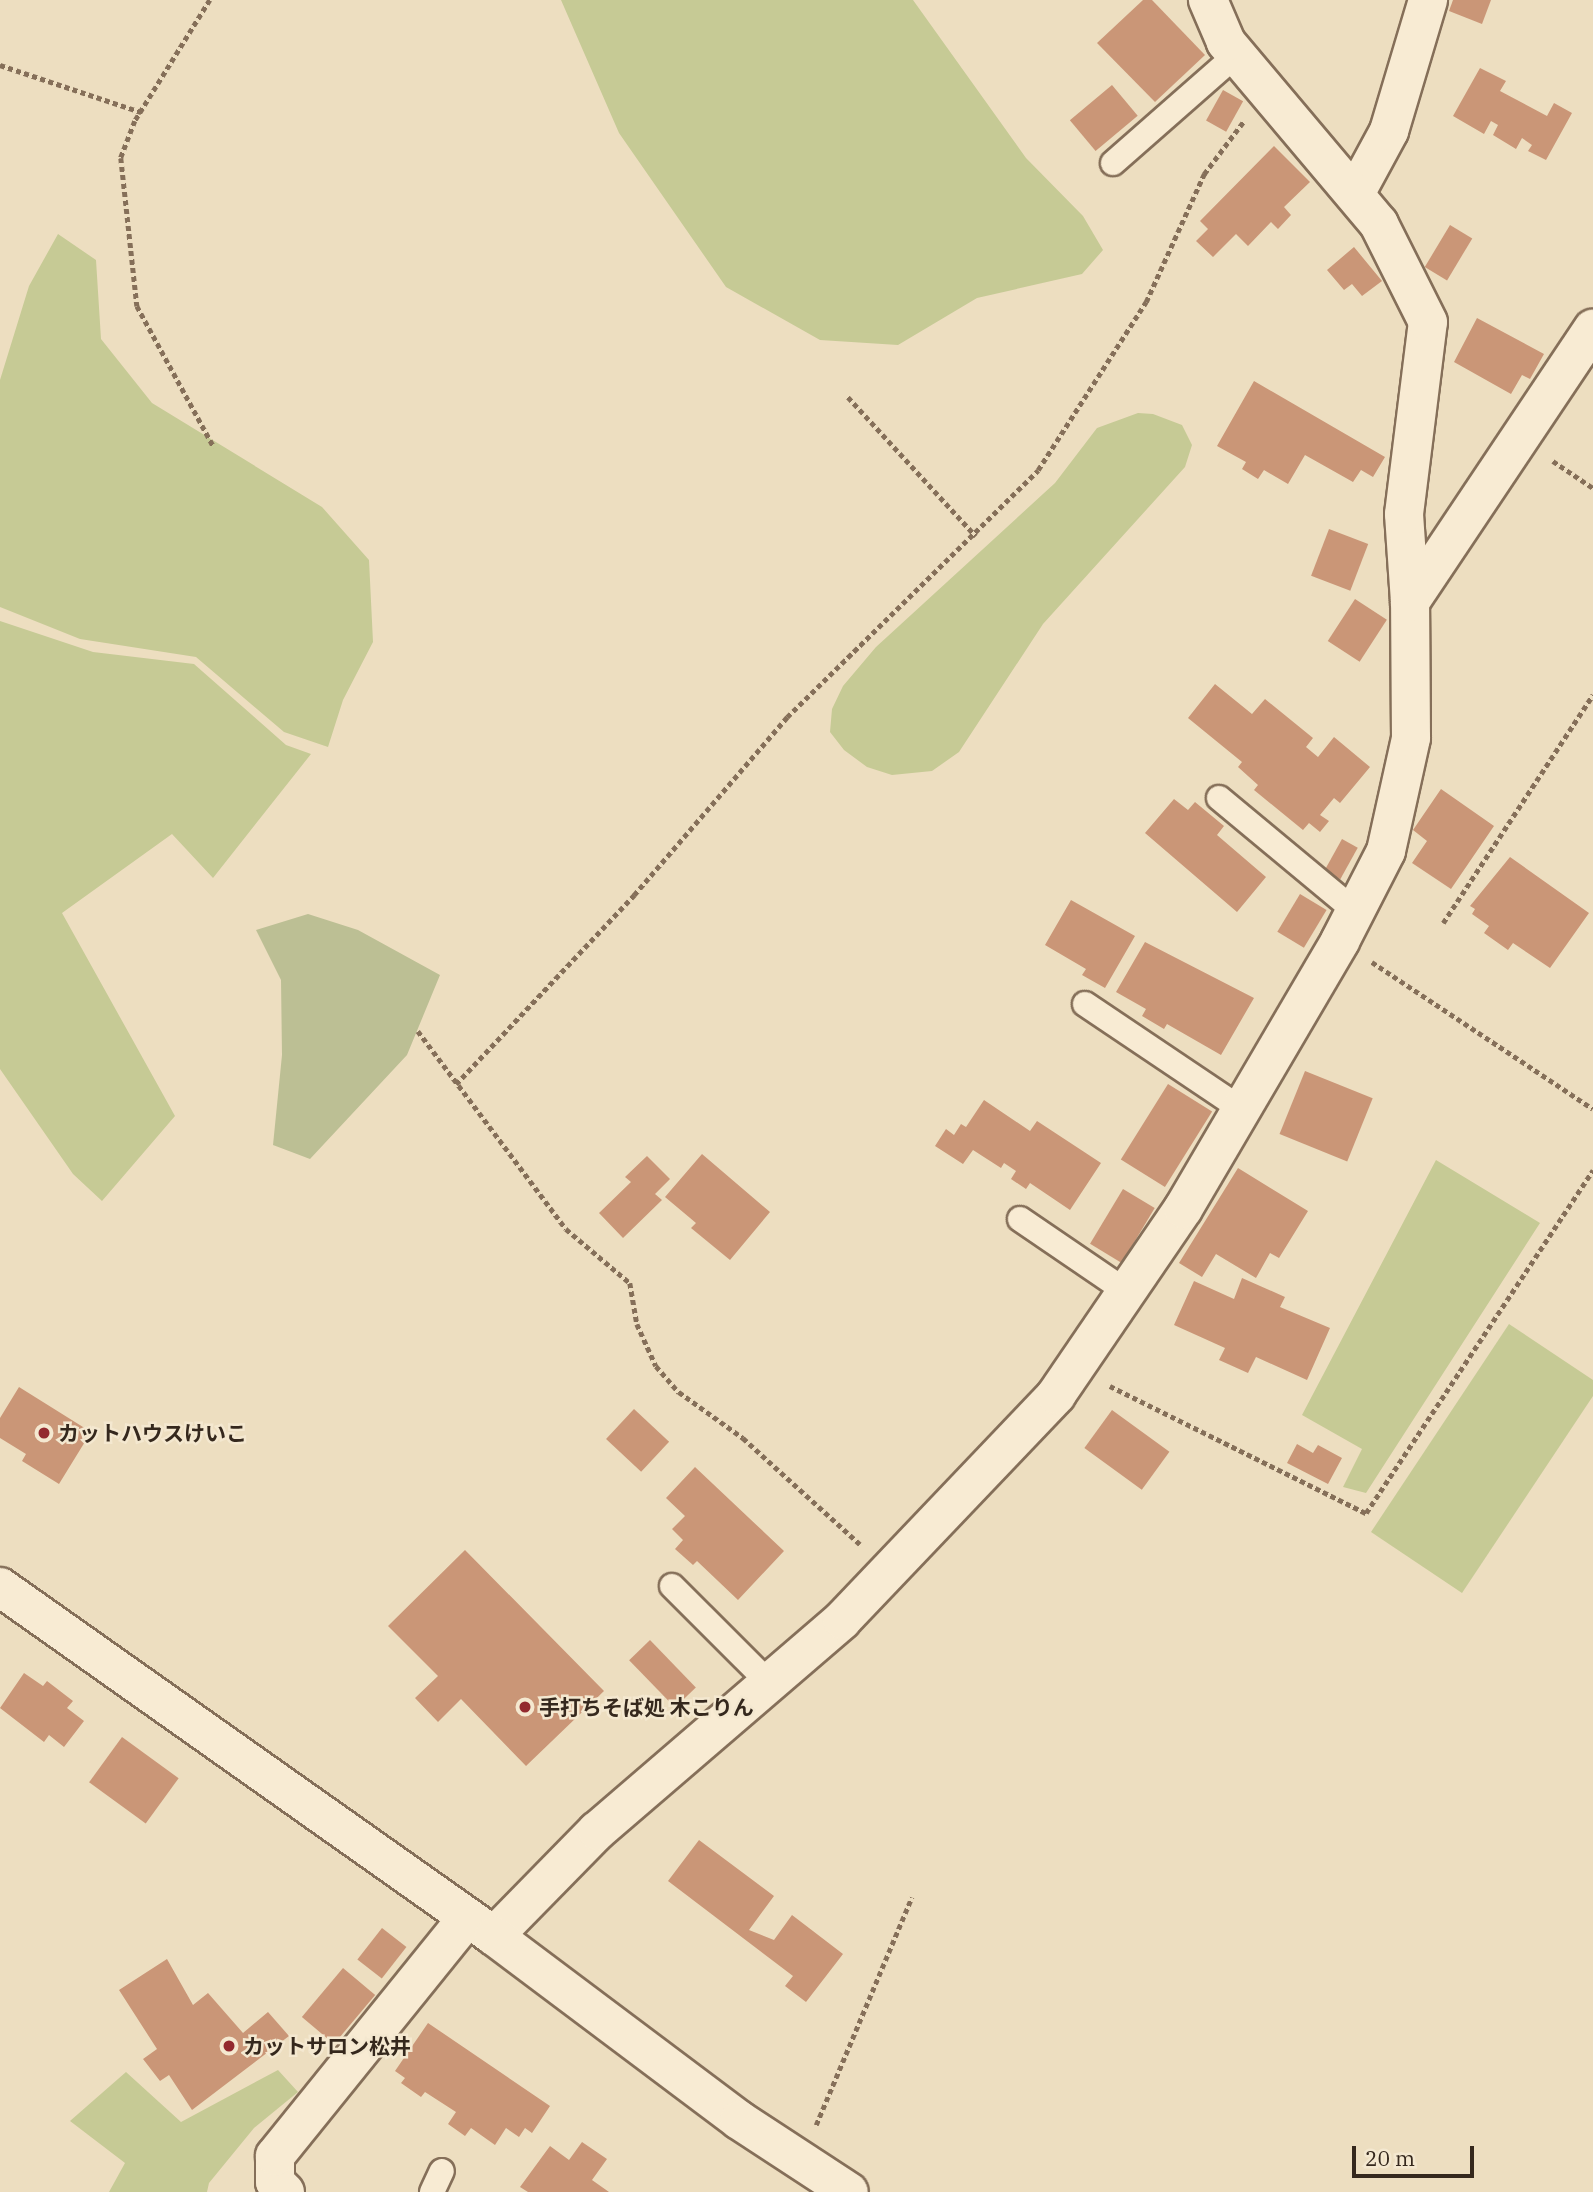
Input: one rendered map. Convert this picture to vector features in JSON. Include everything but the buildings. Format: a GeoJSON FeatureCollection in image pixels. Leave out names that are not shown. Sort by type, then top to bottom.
{"type":"FeatureCollection","features":[{"type":"Feature","properties":{"kind":"street"},"geometry":{"type":"LineString","coordinates":[[285,2192],[275,2182],[275,2156],[480,1927],[597,1832],[842,1620],[1056,1395],[1183,1209],[1348,926],[1387,851],[1411,738],[1410,602],[1404,513],[1428,323],[1380,224],[1226,42],[1208,0]]}},
{"type":"Feature","properties":{"kind":"street"},"geometry":{"type":"LineString","coordinates":[[1355,194],[1389,131],[1428,0]]}},
{"type":"Feature","properties":{"kind":"street"},"geometry":{"type":"LineString","coordinates":[[1410,602],[1593,329]]}},
{"type":"Feature","properties":{"kind":"street"},"geometry":{"type":"LineString","coordinates":[[0,1587],[480,1927],[739,2120],[849,2192]]}},
{"type":"Feature","properties":{"kind":"lane"},"geometry":{"type":"LineString","coordinates":[[1113,163],[1237,54]]}},
{"type":"Feature","properties":{"kind":"lane"},"geometry":{"type":"LineString","coordinates":[[1219,798],[1348,926]]}},
{"type":"Feature","properties":{"kind":"lane"},"geometry":{"type":"LineString","coordinates":[[1085,1004],[1240,1108]]}},
{"type":"Feature","properties":{"kind":"lane"},"geometry":{"type":"LineString","coordinates":[[1020,1219],[1127,1292]]}},
{"type":"Feature","properties":{"kind":"lane"},"geometry":{"type":"LineString","coordinates":[[672,1586],[769,1683]]}},
{"type":"Feature","properties":{"kind":"path"},"geometry":{"type":"LineString","coordinates":[[210,0],[141,112],[121,158],[137,306],[214,447]]}},
{"type":"Feature","properties":{"kind":"path"},"geometry":{"type":"LineString","coordinates":[[0,65],[141,112]]}},
{"type":"Feature","properties":{"kind":"path"},"geometry":{"type":"LineString","coordinates":[[456,1084],[634,895],[787,717],[976,536],[1038,470],[1146,303],[1204,174],[1267,90]]}},
{"type":"Feature","properties":{"kind":"path"},"geometry":{"type":"LineString","coordinates":[[848,397],[976,536]]}},
{"type":"Feature","properties":{"kind":"path"},"geometry":{"type":"LineString","coordinates":[[1520,438],[1593,488]]}},
{"type":"Feature","properties":{"kind":"path"},"geometry":{"type":"LineString","coordinates":[[1443,923],[1593,695]]}},
{"type":"Feature","properties":{"kind":"path"},"geometry":{"type":"LineString","coordinates":[[1348,926],[1593,1109]]}},
{"type":"Feature","properties":{"kind":"path"},"geometry":{"type":"LineString","coordinates":[[418,1031],[566,1229],[630,1283],[637,1324],[656,1366],[678,1392],[743,1438],[889,1571]]}},
{"type":"Feature","properties":{"kind":"path"},"geometry":{"type":"LineString","coordinates":[[1074,1369],[1366,1513],[1593,1170]]}},
{"type":"Feature","properties":{"kind":"path"},"geometry":{"type":"LineString","coordinates":[[802,2161],[853,2028],[912,1896]]}},
{"type":"Feature","properties":{"kind":"green space"},"geometry":{"type":"Polygon","coordinates":[[[561,0],[913,0],[1026,158],[1083,216],[1103,250],[1082,274],[977,298],[898,345],[820,340],[726,287],[619,133],[561,0]]]}},
{"type":"Feature","properties":{"kind":"green space"},"geometry":{"type":"Polygon","coordinates":[[[58,234],[96,260],[101,339],[152,403],[322,507],[369,560],[373,642],[343,700],[328,747],[284,732],[196,657],[80,639],[0,607],[0,380],[29,286],[58,234]]]}},
{"type":"Feature","properties":{"kind":"green space"},"geometry":{"type":"Polygon","coordinates":[[[1138,413],[1153,414],[1182,425],[1192,445],[1185,467],[1043,624],[959,752],[932,771],[892,775],[867,767],[844,750],[830,732],[832,709],[843,686],[876,647],[1055,483],[1097,428],[1138,413]]]}},
{"type":"Feature","properties":{"kind":"green space"},"geometry":{"type":"Polygon","coordinates":[[[0,621],[93,652],[194,664],[286,745],[311,754],[213,878],[172,834],[62,913],[175,1116],[102,1201],[73,1174],[0,1069],[0,621]]]}},
{"type":"Feature","properties":{"kind":"green space"},"geometry":{"type":"Polygon","coordinates":[[[308,914],[358,930],[440,975],[407,1055],[310,1159],[273,1145],[282,1055],[281,980],[256,930],[308,914]]]}},
{"type":"Feature","properties":{"kind":"green space"},"geometry":{"type":"Polygon","coordinates":[[[1436,1160],[1540,1223],[1366,1493],[1343,1487],[1362,1449],[1302,1415],[1436,1160]]]}},
{"type":"Feature","properties":{"kind":"green space"},"geometry":{"type":"Polygon","coordinates":[[[1509,1324],[1593,1380],[1593,1396],[1462,1593],[1371,1532],[1509,1324]]]}},
{"type":"Feature","properties":{"kind":"green space"},"geometry":{"type":"Polygon","coordinates":[[[278,2070],[298,2092],[254,2128],[209,2183],[207,2192],[109,2192],[125,2163],[70,2121],[126,2072],[181,2122],[278,2070]]]}},
{"type":"Feature","properties":{"kind":"place","name":"カットハウスけいこ"},"geometry":{"type":"Point","coordinates":[44,1433]}},
{"type":"Feature","properties":{"kind":"place","name":"手打ちそば処 木こりん"},"geometry":{"type":"Point","coordinates":[525,1707]}},
{"type":"Feature","properties":{"kind":"place","name":"カットサロン松井"},"geometry":{"type":"Point","coordinates":[229,2046]}}]}
